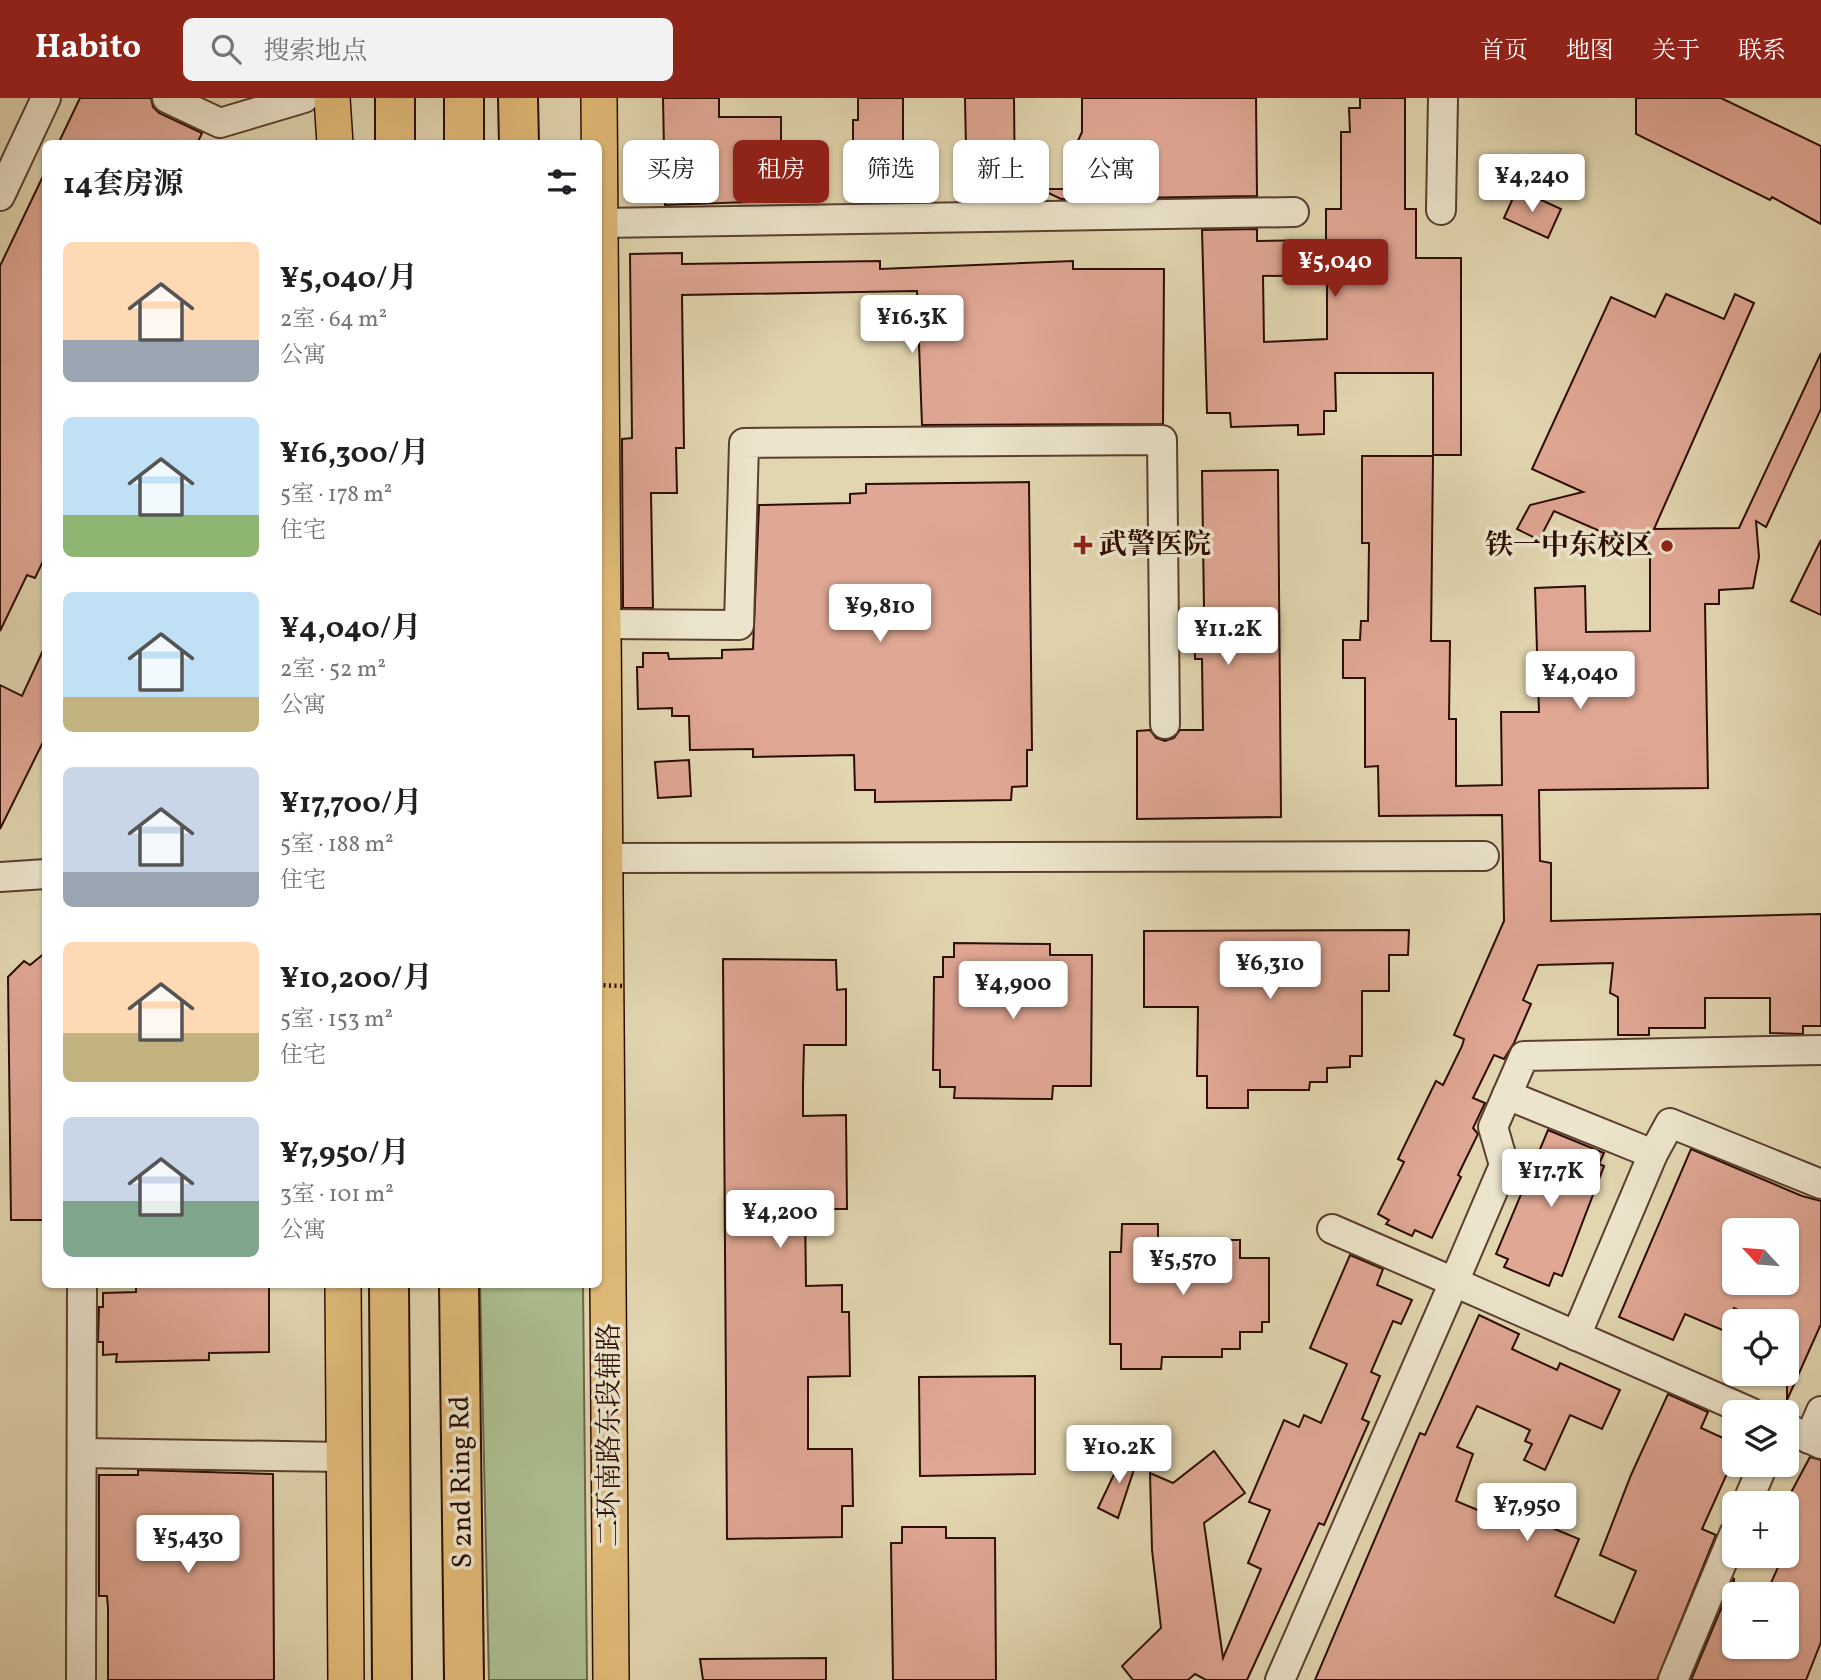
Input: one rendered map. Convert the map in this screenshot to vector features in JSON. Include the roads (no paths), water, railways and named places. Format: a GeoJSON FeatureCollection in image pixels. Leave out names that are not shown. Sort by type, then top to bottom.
{"type":"FeatureCollection","features":[{"type":"Feature","properties":{"kind":"highway"},"geometry":{"type":"LineString","coordinates":[[395,98],[395,140]]}},
{"type":"Feature","properties":{"kind":"highway"},"geometry":{"type":"LineString","coordinates":[[464,98],[464,140]]}},
{"type":"Feature","properties":{"kind":"highway"},"geometry":{"type":"LineString","coordinates":[[519,98],[519,140]]}},
{"type":"Feature","properties":{"kind":"highway"},"geometry":{"type":"LineString","coordinates":[[389,1288],[392,1680]]}},
{"type":"Feature","properties":{"kind":"highway","name":"S 2nd Ring Rd"},"geometry":{"type":"LineString","coordinates":[[459,1288],[464,1680]]}},
{"type":"Feature","properties":{"kind":"main road"},"geometry":{"type":"LineString","coordinates":[[332,98],[335,140]]}},
{"type":"Feature","properties":{"kind":"main road","name":"二环南路东段辅路"},"geometry":{"type":"LineString","coordinates":[[599,98],[599,140]]}},
{"type":"Feature","properties":{"kind":"main road","name":"二环南路东段辅路"},"geometry":{"type":"LineString","coordinates":[[602,424],[611,1680]]}},
{"type":"Feature","properties":{"kind":"main road"},"geometry":{"type":"LineString","coordinates":[[343,1288],[346,1680]]}},
{"type":"Feature","properties":{"kind":"street"},"geometry":{"type":"LineString","coordinates":[[0,196],[46,98]]}},
{"type":"Feature","properties":{"kind":"street"},"geometry":{"type":"LineString","coordinates":[[167,98],[220,123],[304,98]]}},
{"type":"Feature","properties":{"kind":"street"},"geometry":{"type":"LineString","coordinates":[[1441,210],[1443,98]]}},
{"type":"Feature","properties":{"kind":"street"},"geometry":{"type":"LineString","coordinates":[[602,223],[1294,212]]}},
{"type":"Feature","properties":{"kind":"street"},"geometry":{"type":"LineString","coordinates":[[604,624],[739,625],[744,443],[1162,440],[1165,724]]}},
{"type":"Feature","properties":{"kind":"street"},"geometry":{"type":"LineString","coordinates":[[606,858],[1484,856]]}},
{"type":"Feature","properties":{"kind":"street"},"geometry":{"type":"LineString","coordinates":[[0,877],[42,874]]}},
{"type":"Feature","properties":{"kind":"street"},"geometry":{"type":"LineString","coordinates":[[1280,1680],[1504,1165],[1493,1127],[1524,1056],[1821,1050]]}},
{"type":"Feature","properties":{"kind":"street"},"geometry":{"type":"LineString","coordinates":[[1507,1095],[1653,1154]]}},
{"type":"Feature","properties":{"kind":"street"},"geometry":{"type":"LineString","coordinates":[[1576,1336],[1653,1154],[1670,1123],[1821,1184]]}},
{"type":"Feature","properties":{"kind":"street"},"geometry":{"type":"LineString","coordinates":[[1332,1228],[1723,1400]]}},
{"type":"Feature","properties":{"kind":"street"},"geometry":{"type":"LineString","coordinates":[[81,1680],[82,1288]]}},
{"type":"Feature","properties":{"kind":"street"},"geometry":{"type":"LineString","coordinates":[[1806,1437],[1821,1411]]}},
{"type":"Feature","properties":{"kind":"street"},"geometry":{"type":"LineString","coordinates":[[82,1453],[344,1457]]}},
{"type":"Feature","properties":{"kind":"street"},"geometry":{"type":"LineString","coordinates":[[1674,1680],[1722,1563]]}},
{"type":"Feature","properties":{"kind":"place","name":"武警医院"},"geometry":{"type":"Point","coordinates":[1083,545]}},
{"type":"Feature","properties":{"kind":"place","name":"铁一中东校区"},"geometry":{"type":"Point","coordinates":[1667,546]}}]}
